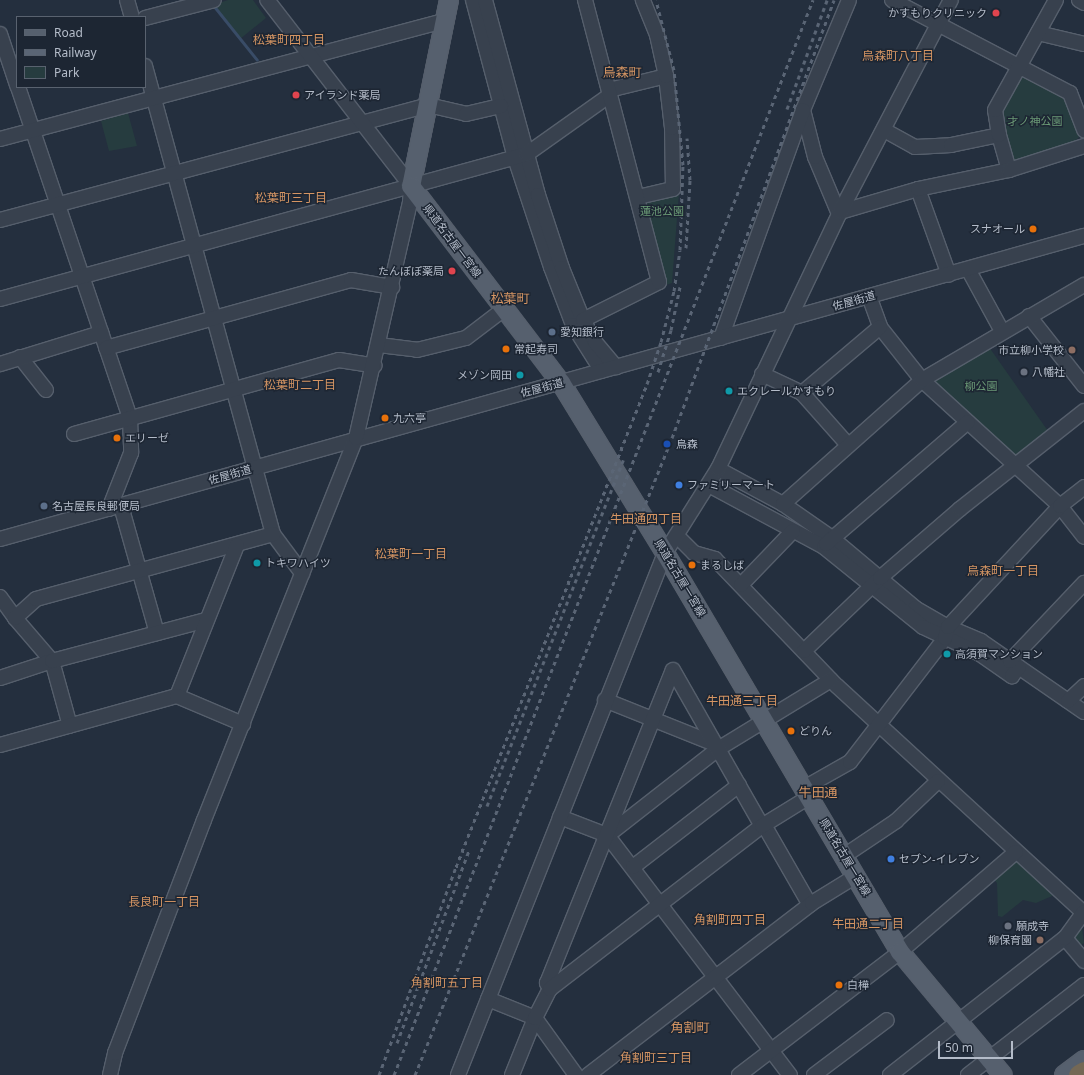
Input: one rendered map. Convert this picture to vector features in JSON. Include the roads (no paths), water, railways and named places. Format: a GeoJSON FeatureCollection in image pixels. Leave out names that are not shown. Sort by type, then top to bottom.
{"type":"FeatureCollection","features":[{"type":"Feature","properties":{"kind":"highway"},"geometry":{"type":"LineString","coordinates":[[1079,1075],[1084,1072]]}},
{"type":"Feature","properties":{"kind":"main road"},"geometry":{"type":"LineString","coordinates":[[411,186],[449,0]]}},
{"type":"Feature","properties":{"kind":"main road","name":"県道名古屋一宮線"},"geometry":{"type":"LineString","coordinates":[[411,186],[561,383],[665,553],[900,952],[1003,1075]]}},
{"type":"Feature","properties":{"kind":"main road"},"geometry":{"type":"LineString","coordinates":[[1064,1075],[1084,1060]]}},
{"type":"Feature","properties":{"kind":"street"},"geometry":{"type":"LineString","coordinates":[[127,0],[132,16]]}},
{"type":"Feature","properties":{"kind":"street"},"geometry":{"type":"LineString","coordinates":[[146,18],[214,0]]}},
{"type":"Feature","properties":{"kind":"street"},"geometry":{"type":"LineString","coordinates":[[110,1075],[115,1053],[356,438],[379,345],[410,202],[411,186],[267,0]]}},
{"type":"Feature","properties":{"kind":"street"},"geometry":{"type":"LineString","coordinates":[[473,0],[501,106],[562,268],[583,320],[595,342],[616,367]]}},
{"type":"Feature","properties":{"kind":"street"},"geometry":{"type":"LineString","coordinates":[[485,0],[521,156],[564,306],[586,348],[602,371]]}},
{"type":"Feature","properties":{"kind":"street"},"geometry":{"type":"LineString","coordinates":[[583,320],[660,282],[585,0]]}},
{"type":"Feature","properties":{"kind":"street"},"geometry":{"type":"LineString","coordinates":[[638,197],[673,189],[672,128],[666,76],[657,35],[643,0]]}},
{"type":"Feature","properties":{"kind":"street"},"geometry":{"type":"LineString","coordinates":[[721,338],[803,110],[849,0]]}},
{"type":"Feature","properties":{"kind":"street"},"geometry":{"type":"LineString","coordinates":[[892,0],[1070,93],[1084,130]]}},
{"type":"Feature","properties":{"kind":"street"},"geometry":{"type":"LineString","coordinates":[[458,1075],[605,700],[665,553],[718,469],[840,213],[938,24],[952,0]]}},
{"type":"Feature","properties":{"kind":"street"},"geometry":{"type":"LineString","coordinates":[[1009,170],[999,135],[995,110],[1056,0]]}},
{"type":"Feature","properties":{"kind":"street"},"geometry":{"type":"LineString","coordinates":[[1079,0],[1084,3]]}},
{"type":"Feature","properties":{"kind":"street"},"geometry":{"type":"LineString","coordinates":[[0,140],[444,21]]}},
{"type":"Feature","properties":{"kind":"street"},"geometry":{"type":"LineString","coordinates":[[1038,33],[1084,44]]}},
{"type":"Feature","properties":{"kind":"street"},"geometry":{"type":"LineString","coordinates":[[0,34],[16,83]]}},
{"type":"Feature","properties":{"kind":"street"},"geometry":{"type":"LineString","coordinates":[[146,70],[235,390],[273,534],[302,573]]}},
{"type":"Feature","properties":{"kind":"street"},"geometry":{"type":"LineString","coordinates":[[0,299],[521,156],[610,93],[666,76]]}},
{"type":"Feature","properties":{"kind":"street"},"geometry":{"type":"LineString","coordinates":[[18,88],[130,418],[131,452],[115,508],[138,570],[157,633]]}},
{"type":"Feature","properties":{"kind":"street"},"geometry":{"type":"LineString","coordinates":[[0,220],[428,105],[466,114],[501,106]]}},
{"type":"Feature","properties":{"kind":"street"},"geometry":{"type":"LineString","coordinates":[[803,110],[815,157],[840,213]]}},
{"type":"Feature","properties":{"kind":"street"},"geometry":{"type":"LineString","coordinates":[[884,130],[915,147],[951,145],[999,135]]}},
{"type":"Feature","properties":{"kind":"street"},"geometry":{"type":"LineString","coordinates":[[840,213],[918,189],[1009,170],[1084,146]]}},
{"type":"Feature","properties":{"kind":"street"},"geometry":{"type":"LineString","coordinates":[[918,189],[949,275]]}},
{"type":"Feature","properties":{"kind":"street","name":"佐屋街道"},"geometry":{"type":"LineString","coordinates":[[0,539],[115,508],[356,438],[561,383],[1084,236]]}},
{"type":"Feature","properties":{"kind":"street"},"geometry":{"type":"LineString","coordinates":[[968,269],[1002,331]]}},
{"type":"Feature","properties":{"kind":"street"},"geometry":{"type":"LineString","coordinates":[[106,348],[351,280],[392,287]]}},
{"type":"Feature","properties":{"kind":"street"},"geometry":{"type":"LineString","coordinates":[[783,504],[922,380],[1002,331],[1084,285]]}},
{"type":"Feature","properties":{"kind":"street"},"geometry":{"type":"LineString","coordinates":[[869,296],[880,327],[922,380],[1060,506],[1084,537]]}},
{"type":"Feature","properties":{"kind":"street"},"geometry":{"type":"LineString","coordinates":[[379,345],[417,350],[466,338],[504,309]]}},
{"type":"Feature","properties":{"kind":"street"},"geometry":{"type":"LineString","coordinates":[[1029,316],[1084,386]]}},
{"type":"Feature","properties":{"kind":"street"},"geometry":{"type":"LineString","coordinates":[[802,393],[880,327]]}},
{"type":"Feature","properties":{"kind":"street"},"geometry":{"type":"LineString","coordinates":[[0,364],[101,334]]}},
{"type":"Feature","properties":{"kind":"street"},"geometry":{"type":"LineString","coordinates":[[20,357],[46,390]]}},
{"type":"Feature","properties":{"kind":"street"},"geometry":{"type":"LineString","coordinates":[[74,434],[339,360],[374,366]]}},
{"type":"Feature","properties":{"kind":"street"},"geometry":{"type":"LineString","coordinates":[[762,374],[802,393],[848,445]]}},
{"type":"Feature","properties":{"kind":"street"},"geometry":{"type":"LineString","coordinates":[[804,651],[875,582],[1015,465],[1084,410]]}},
{"type":"Feature","properties":{"kind":"street"},"geometry":{"type":"LineString","coordinates":[[828,542],[968,422]]}},
{"type":"Feature","properties":{"kind":"street"},"geometry":{"type":"LineString","coordinates":[[718,469],[783,504],[875,582],[915,608],[946,632],[981,641],[1084,712]]}},
{"type":"Feature","properties":{"kind":"street"},"geometry":{"type":"LineString","coordinates":[[709,484],[793,531],[828,542]]}},
{"type":"Feature","properties":{"kind":"street"},"geometry":{"type":"LineString","coordinates":[[512,1075],[535,1018],[550,989],[763,825],[850,762],[879,725],[946,632],[1060,506],[1084,487]]}},
{"type":"Feature","properties":{"kind":"street"},"geometry":{"type":"LineString","coordinates":[[741,585],[793,531]]}},
{"type":"Feature","properties":{"kind":"street"},"geometry":{"type":"LineString","coordinates":[[15,618],[36,599],[273,534]]}},
{"type":"Feature","properties":{"kind":"street"},"geometry":{"type":"LineString","coordinates":[[677,536],[694,553],[715,559],[831,680],[938,781],[1084,912],[1065,938],[959,1023],[890,1075]]}},
{"type":"Feature","properties":{"kind":"street"},"geometry":{"type":"LineString","coordinates":[[176,696],[237,545]]}},
{"type":"Feature","properties":{"kind":"street"},"geometry":{"type":"LineString","coordinates":[[1015,664],[1084,583]]}},
{"type":"Feature","properties":{"kind":"street"},"geometry":{"type":"LineString","coordinates":[[0,597],[15,618],[52,661],[70,726]]}},
{"type":"Feature","properties":{"kind":"street"},"geometry":{"type":"LineString","coordinates":[[0,678],[52,661],[206,620]]}},
{"type":"Feature","properties":{"kind":"street"},"geometry":{"type":"LineString","coordinates":[[550,989],[547,983],[608,835],[652,720],[673,670],[716,747],[810,905]]}},
{"type":"Feature","properties":{"kind":"street"},"geometry":{"type":"LineString","coordinates":[[608,835],[716,747],[764,721],[831,680]]}},
{"type":"Feature","properties":{"kind":"street"},"geometry":{"type":"LineString","coordinates":[[1068,701],[1084,686]]}},
{"type":"Feature","properties":{"kind":"street"},"geometry":{"type":"LineString","coordinates":[[0,745],[176,696],[243,724]]}},
{"type":"Feature","properties":{"kind":"street"},"geometry":{"type":"LineString","coordinates":[[605,700],[716,747]]}},
{"type":"Feature","properties":{"kind":"street"},"geometry":{"type":"LineString","coordinates":[[844,856],[892,824],[938,781]]}},
{"type":"Feature","properties":{"kind":"street"},"geometry":{"type":"LineString","coordinates":[[633,867],[739,786]]}},
{"type":"Feature","properties":{"kind":"street"},"geometry":{"type":"LineString","coordinates":[[560,817],[608,835],[790,1075]]}},
{"type":"Feature","properties":{"kind":"street"},"geometry":{"type":"LineString","coordinates":[[739,1075],[900,952],[1016,852]]}},
{"type":"Feature","properties":{"kind":"street"},"geometry":{"type":"LineString","coordinates":[[588,1075],[810,905],[856,876]]}},
{"type":"Feature","properties":{"kind":"street"},"geometry":{"type":"LineString","coordinates":[[1065,938],[1084,961]]}},
{"type":"Feature","properties":{"kind":"street"},"geometry":{"type":"LineString","coordinates":[[968,1075],[1084,985]]}},
{"type":"Feature","properties":{"kind":"street"},"geometry":{"type":"LineString","coordinates":[[488,999],[535,1018],[576,1075]]}},
{"type":"Feature","properties":{"kind":"street"},"geometry":{"type":"LineString","coordinates":[[814,1075],[887,1020]]}},
{"type":"Feature","properties":{"kind":"waterway"},"geometry":{"type":"LineString","coordinates":[[213,5],[257,60]]}},
{"type":"Feature","properties":{"kind":"railway"},"geometry":{"type":"LineString","coordinates":[[379,1075],[456,867],[647,384],[661,342],[674,291],[680,250],[683,165],[674,70],[656,0]]}},
{"type":"Feature","properties":{"kind":"railway"},"geometry":{"type":"LineString","coordinates":[[394,1075],[813,0]]}},
{"type":"Feature","properties":{"kind":"railway"},"geometry":{"type":"LineString","coordinates":[[787,109],[827,0]]}},
{"type":"Feature","properties":{"kind":"railway"},"geometry":{"type":"LineString","coordinates":[[415,1075],[672,438],[834,0]]}},
{"type":"Feature","properties":{"kind":"railway"},"geometry":{"type":"LineString","coordinates":[[686,248],[690,180],[687,138]]}},
{"type":"Feature","properties":{"kind":"railway"},"geometry":{"type":"LineString","coordinates":[[658,372],[671,330],[680,287]]}},
{"type":"Feature","properties":{"kind":"railway"},"geometry":{"type":"LineString","coordinates":[[487,806],[624,458]]}},
{"type":"Feature","properties":{"kind":"railway"},"geometry":{"type":"LineString","coordinates":[[397,1043],[469,850]]}},
{"type":"Feature","properties":{"kind":"place","name":"かすもりクリニック"},"geometry":{"type":"Point","coordinates":[996,13]}},
{"type":"Feature","properties":{"kind":"place","name":"アイランド薬局"},"geometry":{"type":"Point","coordinates":[296,95]}},
{"type":"Feature","properties":{"kind":"place","name":"スナオール"},"geometry":{"type":"Point","coordinates":[1033,229]}},
{"type":"Feature","properties":{"kind":"place","name":"たんぽぽ薬局"},"geometry":{"type":"Point","coordinates":[452,271]}},
{"type":"Feature","properties":{"kind":"place","name":"愛知銀行"},"geometry":{"type":"Point","coordinates":[552,332]}},
{"type":"Feature","properties":{"kind":"place","name":"常起寿司"},"geometry":{"type":"Point","coordinates":[506,349]}},
{"type":"Feature","properties":{"kind":"place","name":"市立柳小学校"},"geometry":{"type":"Point","coordinates":[1072,350]}},
{"type":"Feature","properties":{"kind":"place","name":"八幡社"},"geometry":{"type":"Point","coordinates":[1024,372]}},
{"type":"Feature","properties":{"kind":"place","name":"メゾン岡田"},"geometry":{"type":"Point","coordinates":[520,375]}},
{"type":"Feature","properties":{"kind":"place","name":"エクレールかすもり"},"geometry":{"type":"Point","coordinates":[729,391]}},
{"type":"Feature","properties":{"kind":"place","name":"九六亭"},"geometry":{"type":"Point","coordinates":[385,418]}},
{"type":"Feature","properties":{"kind":"place","name":"エリーゼ"},"geometry":{"type":"Point","coordinates":[117,438]}},
{"type":"Feature","properties":{"kind":"place","name":"烏森"},"geometry":{"type":"Point","coordinates":[667,444]}},
{"type":"Feature","properties":{"kind":"place","name":"ファミリーマート"},"geometry":{"type":"Point","coordinates":[679,485]}},
{"type":"Feature","properties":{"kind":"place","name":"名古屋長良郵便局"},"geometry":{"type":"Point","coordinates":[44,506]}},
{"type":"Feature","properties":{"kind":"place","name":"トキワハイツ"},"geometry":{"type":"Point","coordinates":[257,563]}},
{"type":"Feature","properties":{"kind":"place","name":"まるしば"},"geometry":{"type":"Point","coordinates":[692,565]}},
{"type":"Feature","properties":{"kind":"place","name":"高須賀マンション"},"geometry":{"type":"Point","coordinates":[947,654]}},
{"type":"Feature","properties":{"kind":"place","name":"どりん"},"geometry":{"type":"Point","coordinates":[791,731]}},
{"type":"Feature","properties":{"kind":"place","name":"セブン-イレブン"},"geometry":{"type":"Point","coordinates":[891,859]}},
{"type":"Feature","properties":{"kind":"place","name":"願成寺"},"geometry":{"type":"Point","coordinates":[1008,926]}},
{"type":"Feature","properties":{"kind":"place","name":"柳保育園"},"geometry":{"type":"Point","coordinates":[1040,940]}},
{"type":"Feature","properties":{"kind":"place","name":"白樺"},"geometry":{"type":"Point","coordinates":[839,985]}},
{"type":"Feature","properties":{"kind":"district","name":"松葉町四丁目"},"geometry":{"type":"Point","coordinates":[289,40]}},
{"type":"Feature","properties":{"kind":"district","name":"烏森町八丁目"},"geometry":{"type":"Point","coordinates":[898,56]}},
{"type":"Feature","properties":{"kind":"district","name":"烏森町"},"geometry":{"type":"Point","coordinates":[622,72]}},
{"type":"Feature","properties":{"kind":"district","name":"松葉町三丁目"},"geometry":{"type":"Point","coordinates":[291,198]}},
{"type":"Feature","properties":{"kind":"district","name":"松葉町"},"geometry":{"type":"Point","coordinates":[510,298]}},
{"type":"Feature","properties":{"kind":"district","name":"松葉町二丁目"},"geometry":{"type":"Point","coordinates":[300,385]}},
{"type":"Feature","properties":{"kind":"district","name":"牛田通四丁目"},"geometry":{"type":"Point","coordinates":[646,519]}},
{"type":"Feature","properties":{"kind":"district","name":"松葉町一丁目"},"geometry":{"type":"Point","coordinates":[411,554]}},
{"type":"Feature","properties":{"kind":"district","name":"烏森町一丁目"},"geometry":{"type":"Point","coordinates":[1003,571]}},
{"type":"Feature","properties":{"kind":"district","name":"牛田通三丁目"},"geometry":{"type":"Point","coordinates":[742,701]}},
{"type":"Feature","properties":{"kind":"district","name":"牛田通"},"geometry":{"type":"Point","coordinates":[818,792]}},
{"type":"Feature","properties":{"kind":"district","name":"長良町一丁目"},"geometry":{"type":"Point","coordinates":[164,902]}},
{"type":"Feature","properties":{"kind":"district","name":"角割町四丁目"},"geometry":{"type":"Point","coordinates":[730,920]}},
{"type":"Feature","properties":{"kind":"district","name":"牛田通二丁目"},"geometry":{"type":"Point","coordinates":[868,924]}},
{"type":"Feature","properties":{"kind":"district","name":"角割町五丁目"},"geometry":{"type":"Point","coordinates":[447,983]}},
{"type":"Feature","properties":{"kind":"district","name":"角割町"},"geometry":{"type":"Point","coordinates":[690,1027]}},
{"type":"Feature","properties":{"kind":"district","name":"角割町三丁目"},"geometry":{"type":"Point","coordinates":[656,1058]}},
{"type":"Feature","properties":{"kind":"park label","name":"才ノ神公園"},"geometry":{"type":"Point","coordinates":[1035,121]}},
{"type":"Feature","properties":{"kind":"park label","name":"蓮池公園"},"geometry":{"type":"Point","coordinates":[662,211]}},
{"type":"Feature","properties":{"kind":"park label","name":"柳公園"},"geometry":{"type":"Point","coordinates":[981,386]}}]}
